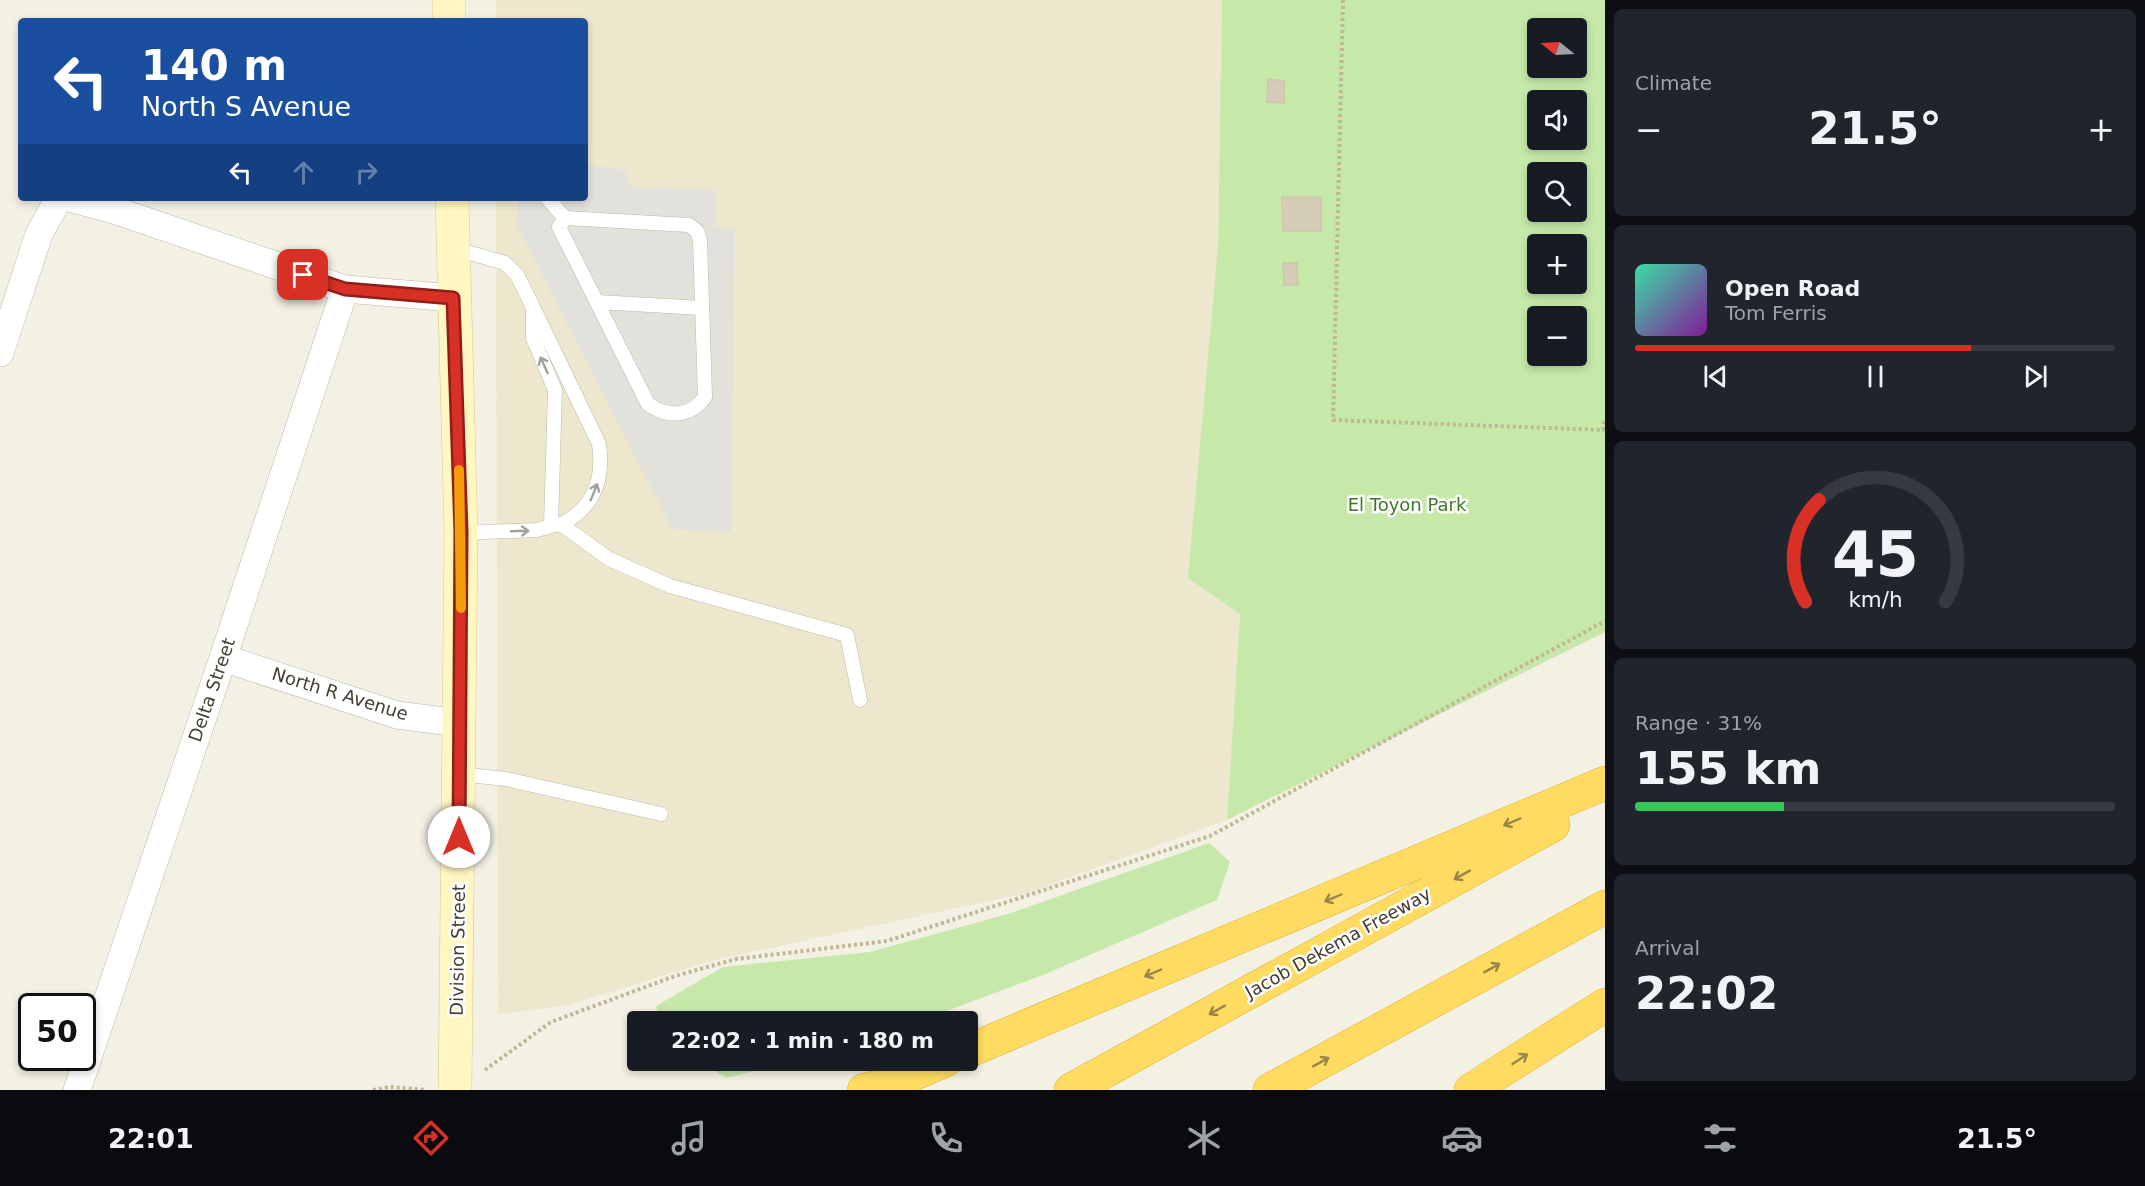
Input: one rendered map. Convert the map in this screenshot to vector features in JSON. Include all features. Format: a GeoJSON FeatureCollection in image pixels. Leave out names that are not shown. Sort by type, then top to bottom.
{"type":"FeatureCollection","features":[{"type":"Feature","properties":{"kind":"highway"},"geometry":{"type":"LineString","coordinates":[[978,1047],[1605,783]]}},
{"type":"Feature","properties":{"kind":"highway","name":"Jacob Dekema Freeway"},"geometry":{"type":"LineString","coordinates":[[1071,1090],[1605,796]]}},
{"type":"Feature","properties":{"kind":"highway"},"geometry":{"type":"LineString","coordinates":[[1270,1090],[1605,906]]}},
{"type":"Feature","properties":{"kind":"highway"},"geometry":{"type":"LineString","coordinates":[[1471,1090],[1605,1005]]}},
{"type":"Feature","properties":{"kind":"highway"},"geometry":{"type":"LineString","coordinates":[[864,1090],[890,1084],[920,1071]]}},
{"type":"Feature","properties":{"kind":"main road"},"geometry":{"type":"LineString","coordinates":[[449,0],[449,18]]}},
{"type":"Feature","properties":{"kind":"main road","name":"Division Street"},"geometry":{"type":"LineString","coordinates":[[452,201],[461,532],[459,774],[466,1083]]}},
{"type":"Feature","properties":{"kind":"street"},"geometry":{"type":"LineString","coordinates":[[0,353],[39,234],[57,201]]}},
{"type":"Feature","properties":{"kind":"street"},"geometry":{"type":"LineString","coordinates":[[80,201],[114,210],[345,289],[453,298]]}},
{"type":"Feature","properties":{"kind":"street","name":"Delta Street"},"geometry":{"type":"LineString","coordinates":[[77,1090],[345,289]]}},
{"type":"Feature","properties":{"kind":"street","name":"North R Avenue"},"geometry":{"type":"LineString","coordinates":[[223,658],[397,715],[459,723]]}},
{"type":"Feature","properties":{"kind":"lane"},"geometry":{"type":"LineString","coordinates":[[551,201],[565,218],[689,225],[697,231],[700,240],[705,397],[699,405],[680,414],[669,414],[657,411],[648,404],[559,227],[565,218]]}},
{"type":"Feature","properties":{"kind":"lane"},"geometry":{"type":"LineString","coordinates":[[452,248],[505,263],[517,275],[599,444],[602,465],[587,507],[557,525],[537,530],[461,532]]}},
{"type":"Feature","properties":{"kind":"lane"},"geometry":{"type":"LineString","coordinates":[[597,302],[702,308]]}},
{"type":"Feature","properties":{"kind":"lane"},"geometry":{"type":"LineString","coordinates":[[533,307],[533,338],[555,390],[557,525]]}},
{"type":"Feature","properties":{"kind":"lane"},"geometry":{"type":"LineString","coordinates":[[557,525],[609,559],[670,586],[847,635],[860,700]]}},
{"type":"Feature","properties":{"kind":"lane"},"geometry":{"type":"LineString","coordinates":[[459,774],[506,779],[661,814]]}},
{"type":"Feature","properties":{"kind":"path"},"geometry":{"type":"LineString","coordinates":[[1343,0],[1333,420],[1603,430],[1605,419]]}},
{"type":"Feature","properties":{"kind":"path"},"geometry":{"type":"LineString","coordinates":[[466,1083],[551,1022],[675,976],[736,959],[887,941],[1210,836],[1605,621]]}},
{"type":"Feature","properties":{"kind":"path"},"geometry":{"type":"LineString","coordinates":[[373,1090],[390,1087],[432,1090]]}},
{"type":"Feature","properties":{"kind":"shaded area"},"geometry":{"type":"Polygon","coordinates":[[[496,0],[1222,0],[1218,248],[1240,613],[1227,820],[1027,893],[714,960],[569,1005],[498,1015],[496,201],[588,201],[588,18],[496,18],[496,0]]]}},
{"type":"Feature","properties":{"kind":"shaded area"},"geometry":{"type":"Polygon","coordinates":[[[588,164],[625,170],[630,187],[716,190],[715,226],[735,230],[731,533],[672,529],[516,224],[519,201],[588,201],[588,164]]]}},
{"type":"Feature","properties":{"kind":"green space","name":"El Toyon Park"},"geometry":{"type":"Polygon","coordinates":[[[1222,0],[1605,0],[1605,632],[1227,820],[1240,614],[1188,578],[1218,248],[1222,0]]]}},
{"type":"Feature","properties":{"kind":"green space"},"geometry":{"type":"Polygon","coordinates":[[[1209,843],[1230,862],[1217,900],[1043,975],[947,1011],[657,1011],[656,1006],[723,967],[870,952],[1011,913],[1209,843]]]}},
{"type":"Feature","properties":{"kind":"green space"},"geometry":{"type":"Polygon","coordinates":[[[716,1071],[754,1071],[726,1078],[716,1071]]]}},
{"type":"Feature","properties":{"kind":"building"},"geometry":{"type":"Polygon","coordinates":[[[1268,79],[1284,81],[1284,103],[1267,102],[1268,79]]]}},
{"type":"Feature","properties":{"kind":"building"},"geometry":{"type":"Polygon","coordinates":[[[1282,197],[1321,197],[1321,231],[1283,231],[1282,197]]]}},
{"type":"Feature","properties":{"kind":"building"},"geometry":{"type":"Polygon","coordinates":[[[1283,263],[1297,263],[1298,285],[1284,285],[1283,263]]]}},
{"type":"Feature","properties":{"kind":"slow traffic"},"geometry":{"type":"LineString","coordinates":[[459,470],[461,608]]}},
{"type":"Feature","properties":{"kind":"route"},"geometry":{"type":"LineString","coordinates":[[303,275],[345,289],[453,298],[461,532],[459,837]]}}]}
